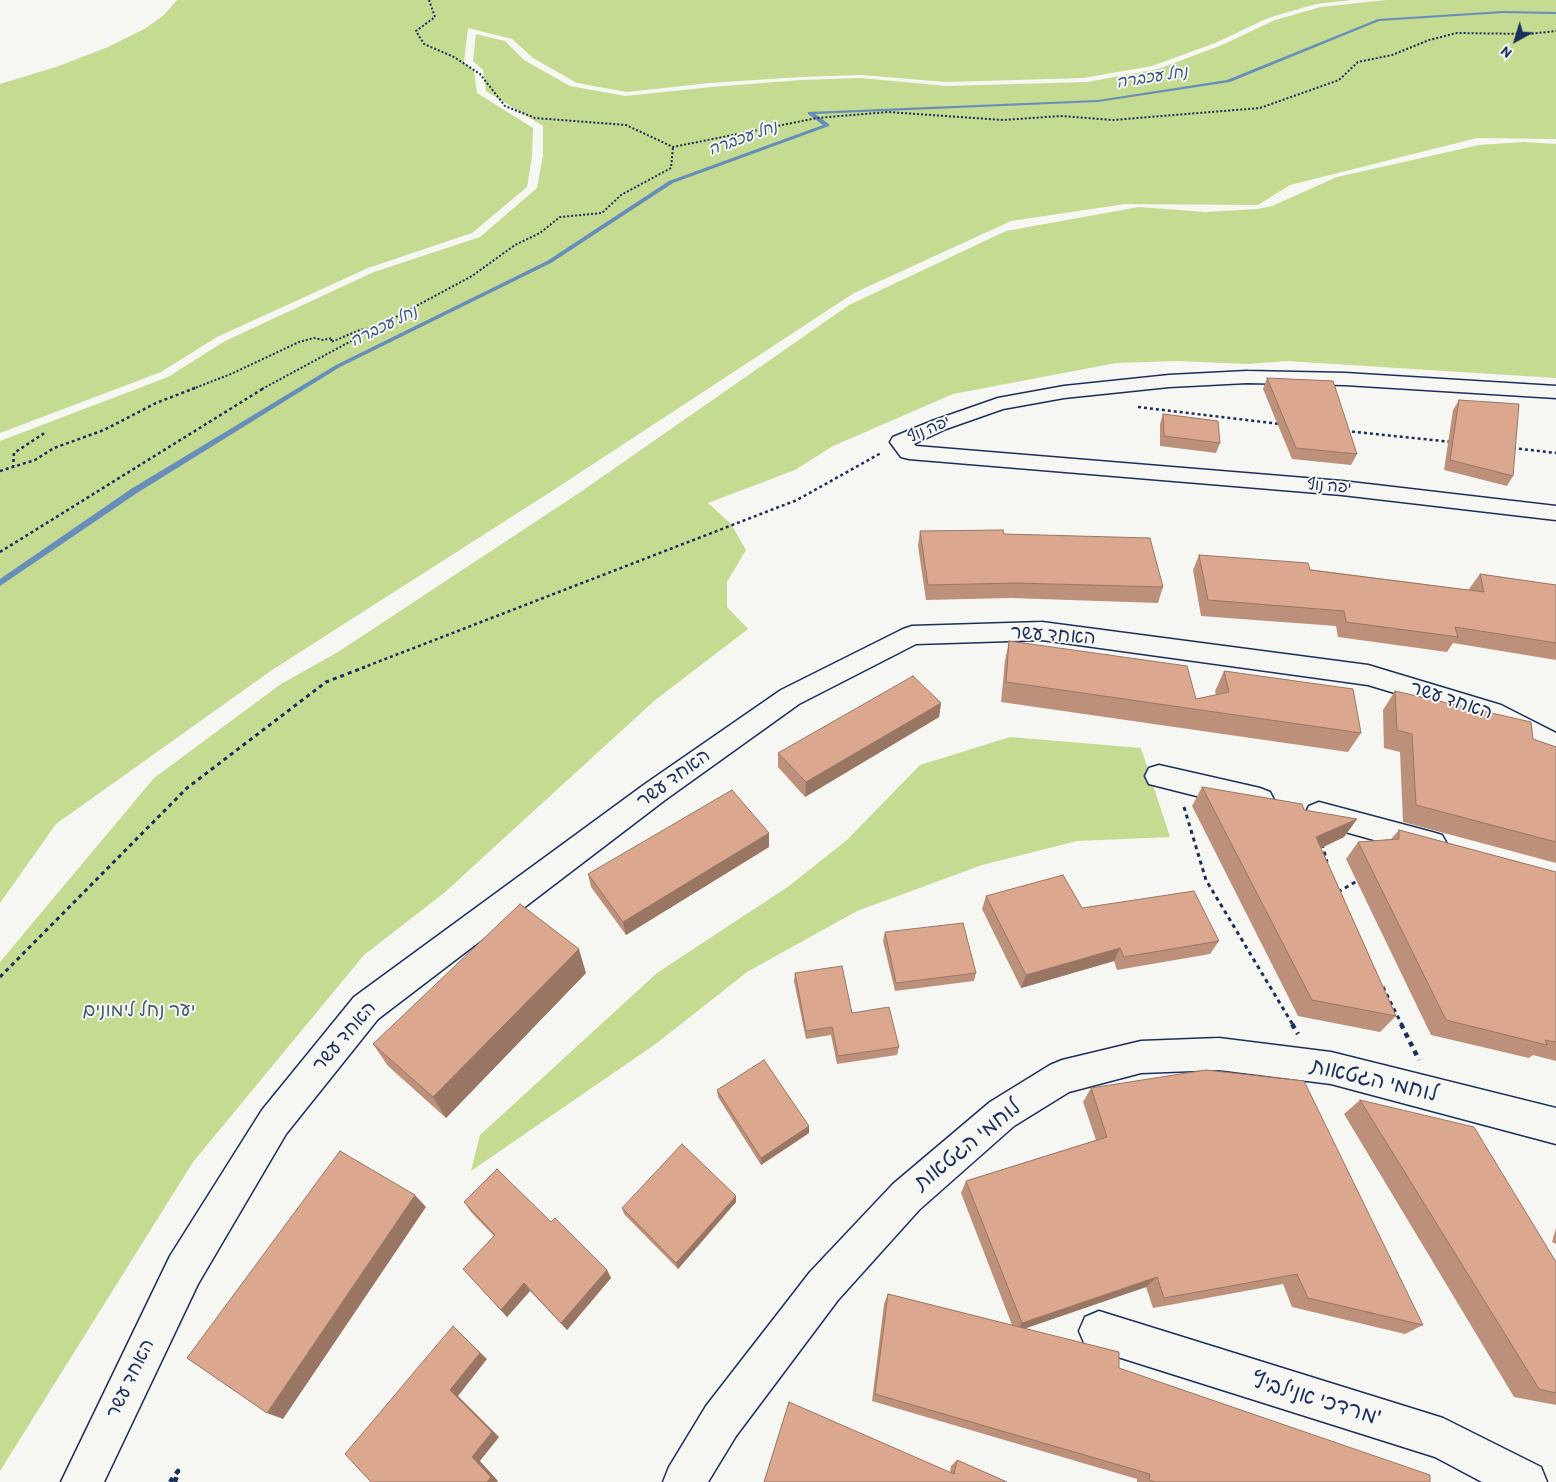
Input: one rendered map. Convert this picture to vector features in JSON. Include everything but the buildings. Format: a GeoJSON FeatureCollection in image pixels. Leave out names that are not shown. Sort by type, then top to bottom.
{"type":"FeatureCollection","features":[{"type":"Feature","properties":{"kind":"street","name":"יפה נוף"},"geometry":{"type":"LineString","coordinates":[[1556,392],[1345,379],[1247,377],[1169,381],[1064,392],[998,404],[939,425],[901,442],[909,452],[1342,488],[1556,513]]}},
{"type":"Feature","properties":{"kind":"street","name":"האחד עשר"},"geometry":{"type":"LineString","coordinates":[[82,1482],[184,1270],[274,1122],[366,1008],[655,792],[790,696],[912,635],[1042,631],[1368,675],[1491,712],[1556,746]]}},
{"type":"Feature","properties":{"kind":"street"},"geometry":{"type":"LineString","coordinates":[[1167,778],[1297,809],[1456,851]]}},
{"type":"Feature","properties":{"kind":"street","name":"לוחמי הגטאות"},"geometry":{"type":"LineString","coordinates":[[684,1482],[721,1422],[824,1286],[906,1197],[1002,1114],[1062,1077],[1141,1057],[1219,1054],[1331,1068],[1556,1126]]}},
{"type":"Feature","properties":{"kind":"street","name":"מרדכי אנילביץ'"},"geometry":{"type":"LineString","coordinates":[[1099,1332],[1443,1439],[1526,1482]]}},
{"type":"Feature","properties":{"kind":"path"},"geometry":{"type":"LineString","coordinates":[[429,0],[435,17],[416,31],[424,44],[454,57],[480,74],[505,106],[535,118],[626,125],[673,147],[817,118],[888,112],[1003,120],[1061,116],[1113,120],[1260,108],[1339,80],[1358,62],[1392,55],[1429,40],[1457,33],[1529,34],[1556,31]]}},
{"type":"Feature","properties":{"kind":"path"},"geometry":{"type":"LineString","coordinates":[[0,552],[282,377],[472,276],[514,245],[540,233],[560,217],[602,213],[621,195],[671,168],[673,147]]}},
{"type":"Feature","properties":{"kind":"path"},"geometry":{"type":"LineString","coordinates":[[0,471],[35,460],[54,448],[104,430],[156,403],[231,374],[299,342],[314,338],[323,340],[332,338],[331,342],[360,330],[378,327]]}},
{"type":"Feature","properties":{"kind":"path"},"geometry":{"type":"LineString","coordinates":[[1133,406],[1282,424]]}},
{"type":"Feature","properties":{"kind":"path"},"geometry":{"type":"LineString","coordinates":[[1340,430],[1455,442]]}},
{"type":"Feature","properties":{"kind":"path"},"geometry":{"type":"LineString","coordinates":[[14,468],[14,453],[46,432]]}},
{"type":"Feature","properties":{"kind":"path"},"geometry":{"type":"LineString","coordinates":[[0,977],[187,788],[326,682],[797,500],[901,442]]}},
{"type":"Feature","properties":{"kind":"path"},"geometry":{"type":"LineString","coordinates":[[1512,448],[1556,453]]}},
{"type":"Feature","properties":{"kind":"path"},"geometry":{"type":"LineString","coordinates":[[1167,778],[1206,880],[1299,1036]]}},
{"type":"Feature","properties":{"kind":"path"},"geometry":{"type":"LineString","coordinates":[[1297,809],[1328,866]]}},
{"type":"Feature","properties":{"kind":"path"},"geometry":{"type":"LineString","coordinates":[[1334,884],[1337,894],[1357,881]]}},
{"type":"Feature","properties":{"kind":"path"},"geometry":{"type":"LineString","coordinates":[[1380,979],[1422,1065]]}},
{"type":"Feature","properties":{"kind":"path"},"geometry":{"type":"LineString","coordinates":[[170,1482],[178,1471],[175,1482]]}},
{"type":"Feature","properties":{"kind":"green space"},"geometry":{"type":"Polygon","coordinates":[[[177,0],[1352,0],[1316,4],[1268,18],[1215,43],[1152,66],[1083,78],[946,82],[862,75],[710,83],[627,92],[577,83],[533,58],[512,39],[468,28],[464,62],[474,71],[477,93],[533,128],[532,156],[527,187],[472,233],[368,268],[217,337],[161,372],[0,433],[0,84],[59,66],[108,47],[146,28],[164,15],[177,0]]]}},
{"type":"Feature","properties":{"kind":"green space"},"geometry":{"type":"Polygon","coordinates":[[[1387,0],[1556,0],[1556,139],[1477,138],[1290,185],[1258,205],[1125,204],[1011,221],[854,293],[552,491],[272,670],[56,824],[0,903],[0,441],[168,377],[225,341],[374,272],[480,237],[537,188],[543,155],[543,126],[486,91],[483,70],[473,61],[476,34],[505,41],[524,60],[570,86],[625,96],[801,80],[861,78],[946,86],[1087,82],[1158,69],[1222,45],[1275,20],[1321,7],[1387,0]]]}},
{"type":"Feature","properties":{"kind":"green space","name":"יער נחל לימונים"},"geometry":{"type":"Polygon","coordinates":[[[1524,142],[1556,144],[1556,378],[1287,361],[1248,364],[1177,361],[1116,363],[953,394],[833,446],[795,470],[708,503],[731,524],[746,550],[727,582],[727,607],[748,629],[654,701],[444,893],[364,955],[193,1162],[0,1471],[0,962],[154,778],[281,684],[338,652],[579,493],[849,305],[1006,231],[1139,207],[1205,212],[1258,209],[1272,206],[1337,177],[1479,145],[1524,142]]]}},
{"type":"Feature","properties":{"kind":"green space"},"geometry":{"type":"Polygon","coordinates":[[[1010,737],[1141,748],[1170,837],[1077,841],[982,865],[857,911],[747,972],[657,1043],[471,1171],[480,1135],[657,973],[789,886],[847,840],[920,765],[1010,737]]]}},
{"type":"Feature","properties":{"kind":"waterway","name":"נחל עכברה"},"geometry":{"type":"LineString","coordinates":[[0,583],[134,491],[338,366],[549,262],[671,182],[827,125],[810,113],[1098,101],[1228,81],[1378,20],[1503,12],[1556,13]]}}]}
